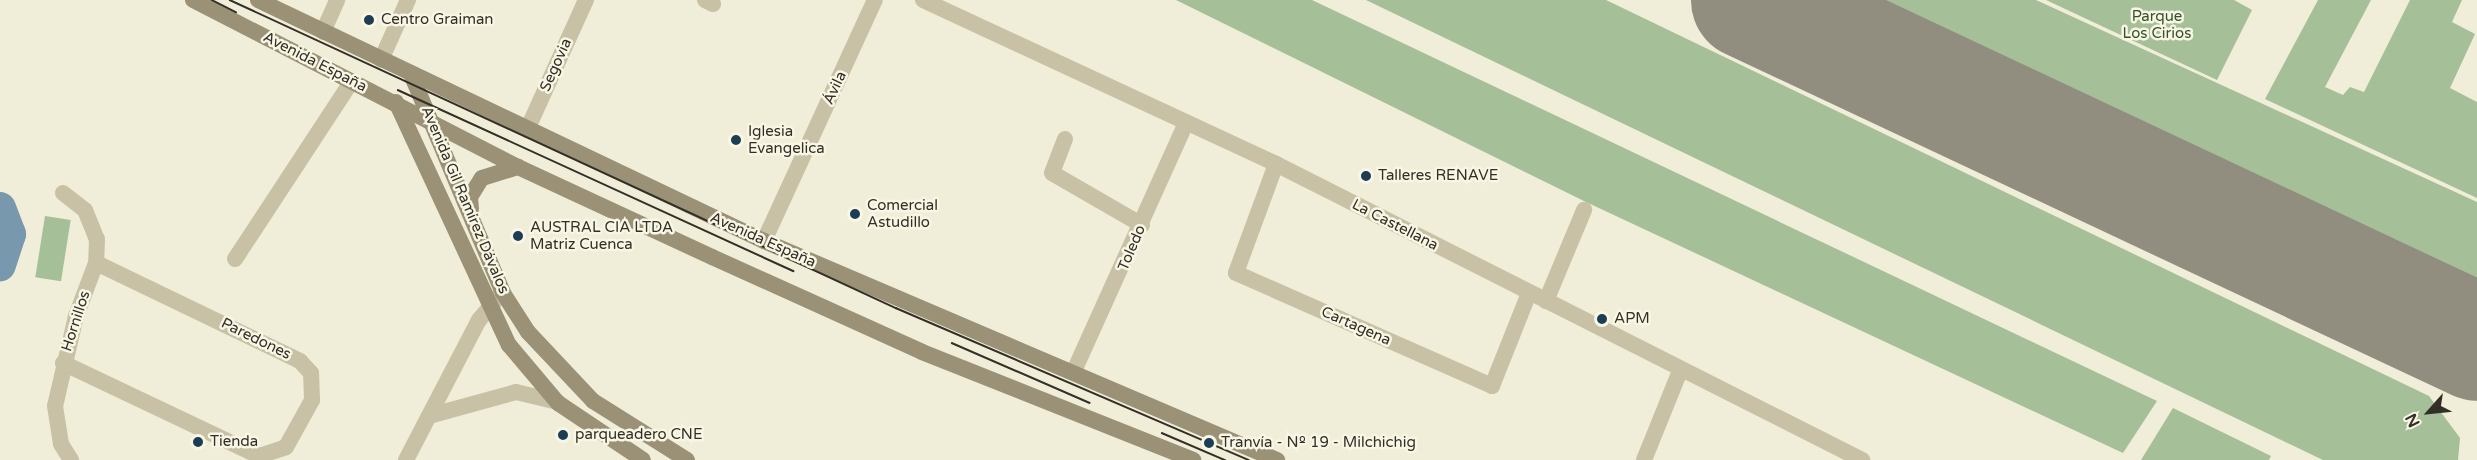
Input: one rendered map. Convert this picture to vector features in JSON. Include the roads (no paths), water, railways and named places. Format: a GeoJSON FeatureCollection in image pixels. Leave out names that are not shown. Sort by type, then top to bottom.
{"type":"FeatureCollection","features":[{"type":"Feature","properties":{"kind":"main road","name":"Avenida España"},"geometry":{"type":"LineString","coordinates":[[193,0],[396,102],[518,167],[922,352],[1193,460]]}},
{"type":"Feature","properties":{"kind":"main road","name":"Avenida España"},"geometry":{"type":"LineString","coordinates":[[258,0],[764,241],[1074,371],[1277,460]]}},
{"type":"Feature","properties":{"kind":"main road","name":"Avenida Gil Ramírez Dávalos"},"geometry":{"type":"LineString","coordinates":[[411,74],[503,293],[563,373],[641,435],[687,460]]}},
{"type":"Feature","properties":{"kind":"main road","name":"Avenida Gil Ramírez Dávalos"},"geometry":{"type":"LineString","coordinates":[[396,102],[487,306],[521,362],[558,402],[643,460]]}},
{"type":"Feature","properties":{"kind":"main road"},"geometry":{"type":"LineString","coordinates":[[471,216],[470,197],[482,178],[518,167]]}},
{"type":"Feature","properties":{"kind":"street"},"geometry":{"type":"LineString","coordinates":[[323,32],[337,0]]}},
{"type":"Feature","properties":{"kind":"street"},"geometry":{"type":"LineString","coordinates":[[381,60],[408,0]]}},
{"type":"Feature","properties":{"kind":"street","name":"Segovia"},"geometry":{"type":"LineString","coordinates":[[527,130],[586,0]]}},
{"type":"Feature","properties":{"kind":"street","name":"Ávila"},"geometry":{"type":"LineString","coordinates":[[764,241],[875,0]]}},
{"type":"Feature","properties":{"kind":"street","name":"La Castellana"},"geometry":{"type":"LineString","coordinates":[[922,0],[1276,164],[1680,371],[1862,460]]}},
{"type":"Feature","properties":{"kind":"street"},"geometry":{"type":"LineString","coordinates":[[236,258],[352,81]]}},
{"type":"Feature","properties":{"kind":"street","name":"Toledo"},"geometry":{"type":"LineString","coordinates":[[1074,371],[1142,225],[1186,123]]}},
{"type":"Feature","properties":{"kind":"street"},"geometry":{"type":"LineString","coordinates":[[1065,140],[1052,173],[1142,225]]}},
{"type":"Feature","properties":{"kind":"street","name":"Cartagena"},"geometry":{"type":"LineString","coordinates":[[1276,164],[1236,273],[1491,386],[1529,293]]}},
{"type":"Feature","properties":{"kind":"street","name":"Hornillos"},"geometry":{"type":"LineString","coordinates":[[63,193],[93,224],[96,263],[63,363],[55,406],[61,444],[71,460]]}},
{"type":"Feature","properties":{"kind":"street"},"geometry":{"type":"LineString","coordinates":[[1546,301],[1584,210]]}},
{"type":"Feature","properties":{"kind":"street","name":"Paredones"},"geometry":{"type":"LineString","coordinates":[[63,363],[259,456],[286,447],[312,400],[311,374],[300,361],[96,263]]}},
{"type":"Feature","properties":{"kind":"street"},"geometry":{"type":"LineString","coordinates":[[406,460],[487,306],[503,293]]}},
{"type":"Feature","properties":{"kind":"street"},"geometry":{"type":"LineString","coordinates":[[1644,460],[1680,371]]}},
{"type":"Feature","properties":{"kind":"street"},"geometry":{"type":"LineString","coordinates":[[429,416],[516,392],[558,402]]}},
{"type":"Feature","properties":{"kind":"waterway"},"geometry":{"type":"LineString","coordinates":[[0,208],[10,234],[0,265]]}},
{"type":"Feature","properties":{"kind":"tram line"},"geometry":{"type":"LineString","coordinates":[[212,0],[236,12]]}},
{"type":"Feature","properties":{"kind":"tram line"},"geometry":{"type":"LineString","coordinates":[[230,0],[896,308],[1249,460]]}},
{"type":"Feature","properties":{"kind":"tram line"},"geometry":{"type":"LineString","coordinates":[[398,90],[794,271]]}},
{"type":"Feature","properties":{"kind":"tram line"},"geometry":{"type":"LineString","coordinates":[[952,343],[1090,403]]}},
{"type":"Feature","properties":{"kind":"tram line"},"geometry":{"type":"LineString","coordinates":[[1162,433],[1225,460]]}},
{"type":"Feature","properties":{"kind":"place","name":"Centro Graiman"},"geometry":{"type":"Point","coordinates":[369,20]}},
{"type":"Feature","properties":{"kind":"place","name":"Iglesia Evangelica"},"geometry":{"type":"Point","coordinates":[736,140]}},
{"type":"Feature","properties":{"kind":"place","name":"Talleres RENAVE"},"geometry":{"type":"Point","coordinates":[1366,176]}},
{"type":"Feature","properties":{"kind":"place","name":"Comercial Astudillo"},"geometry":{"type":"Point","coordinates":[855,214]}},
{"type":"Feature","properties":{"kind":"place","name":"AUSTRAL CIA LTDA Matriz Cuenca"},"geometry":{"type":"Point","coordinates":[518,236]}},
{"type":"Feature","properties":{"kind":"place","name":"APM"},"geometry":{"type":"Point","coordinates":[1602,319]}},
{"type":"Feature","properties":{"kind":"place","name":"parqueadero CNE"},"geometry":{"type":"Point","coordinates":[563,435]}},
{"type":"Feature","properties":{"kind":"place","name":"Tienda"},"geometry":{"type":"Point","coordinates":[198,442]}},
{"type":"Feature","properties":{"kind":"place","name":"Tranvía - Nº 19 - Milchichig"},"geometry":{"type":"Point","coordinates":[1209,443]}},
{"type":"Feature","properties":{"kind":"park label","name":"Parque Los Cirios"},"geometry":{"type":"Point","coordinates":[2157,24]}}]}
